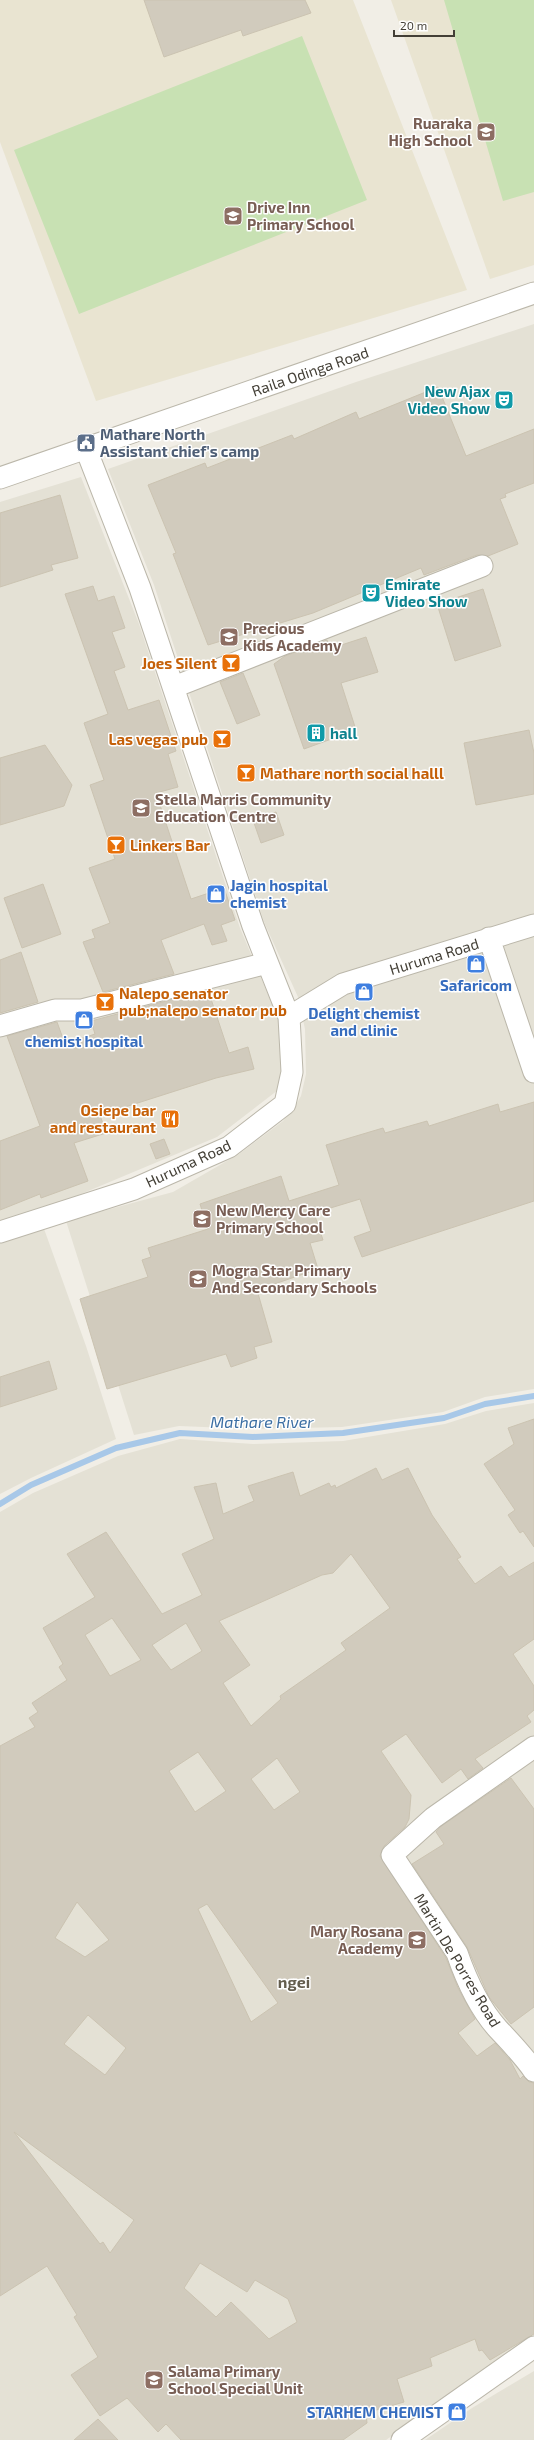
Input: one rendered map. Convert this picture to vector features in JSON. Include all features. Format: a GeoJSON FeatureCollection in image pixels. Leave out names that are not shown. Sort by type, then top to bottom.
{"type":"FeatureCollection","features":[{"type":"Feature","properties":{"kind":"street","name":"Raila Odinga Road"},"geometry":{"type":"LineString","coordinates":[[0,478],[534,293]]}},
{"type":"Feature","properties":{"kind":"street"},"geometry":{"type":"LineString","coordinates":[[86,449],[140,588],[253,926],[289,1017]]}},
{"type":"Feature","properties":{"kind":"street"},"geometry":{"type":"LineString","coordinates":[[174,687],[482,566]]}},
{"type":"Feature","properties":{"kind":"street","name":"Huruma Road"},"geometry":{"type":"LineString","coordinates":[[0,1232],[134,1189],[229,1146],[285,1104],[292,1072],[289,1017],[343,984],[534,925]]}},
{"type":"Feature","properties":{"kind":"street"},"geometry":{"type":"LineString","coordinates":[[490,938],[534,1072]]}},
{"type":"Feature","properties":{"kind":"street"},"geometry":{"type":"LineString","coordinates":[[0,1026],[55,1010],[82,1010],[267,963]]}},
{"type":"Feature","properties":{"kind":"street","name":"Martin De Porres Road"},"geometry":{"type":"LineString","coordinates":[[534,1747],[433,1818],[392,1855],[457,1953],[463,1971],[479,2001],[497,2028],[521,2052],[534,2071]]}},
{"type":"Feature","properties":{"kind":"street"},"geometry":{"type":"LineString","coordinates":[[402,2440],[534,2347]]}},
{"type":"Feature","properties":{"kind":"shaded area","name":"Drive Inn Primary School"},"geometry":{"type":"Polygon","coordinates":[[[0,0],[353,0],[467,290],[96,401],[0,142],[0,0]]]}},
{"type":"Feature","properties":{"kind":"shaded area","name":"Ruaraka High School"},"geometry":{"type":"Polygon","coordinates":[[[391,0],[534,0],[534,265],[490,279],[391,0]]]}},
{"type":"Feature","properties":{"kind":"shaded area"},"geometry":{"type":"Polygon","coordinates":[[[534,324],[534,1389],[485,1397],[443,1412],[342,1427],[253,1429],[179,1426],[134,1435],[66,1221],[173,1192],[239,1154],[283,1121],[294,1108],[301,1096],[306,1074],[305,1029],[298,997],[264,922],[154,585],[108,469],[356,382],[534,324]]]}},
{"type":"Feature","properties":{"kind":"shaded area"},"geometry":{"type":"Polygon","coordinates":[[[81,477],[139,624],[240,928],[278,1018],[283,1072],[278,1090],[217,1137],[38,1212],[86,1346],[116,1439],[0,1494],[0,502],[81,477]]]}},
{"type":"Feature","properties":{"kind":"shaded area"},"geometry":{"type":"Polygon","coordinates":[[[534,1403],[534,2334],[386,2440],[0,2440],[0,1512],[33,1493],[118,1456],[180,1439],[253,1444],[343,1441],[445,1424],[486,1411],[534,1403]]]}},
{"type":"Feature","properties":{"kind":"shaded area"},"geometry":{"type":"Polygon","coordinates":[[[534,2371],[534,2440],[425,2440],[472,2408],[534,2371]]]}},
{"type":"Feature","properties":{"kind":"green space"},"geometry":{"type":"Polygon","coordinates":[[[444,0],[534,0],[534,192],[503,201],[444,0]]]}},
{"type":"Feature","properties":{"kind":"green space"},"geometry":{"type":"Polygon","coordinates":[[[302,36],[367,200],[79,314],[14,150],[302,36]]]}},
{"type":"Feature","properties":{"kind":"building"},"geometry":{"type":"Polygon","coordinates":[[[144,0],[305,0],[311,13],[243,36],[241,30],[164,57],[144,0]]]}},
{"type":"Feature","properties":{"kind":"building"},"geometry":{"type":"Polygon","coordinates":[[[438,387],[466,456],[534,429],[534,483],[505,494],[506,497],[500,499],[518,544],[488,556],[477,555],[424,575],[421,568],[313,613],[208,645],[173,554],[176,553],[148,485],[205,463],[207,468],[292,435],[294,439],[356,412],[359,419],[438,387]]]}},
{"type":"Feature","properties":{"kind":"building"},"geometry":{"type":"Polygon","coordinates":[[[60,495],[78,558],[51,565],[53,570],[0,587],[0,513],[60,495]]]}},
{"type":"Feature","properties":{"kind":"building"},"geometry":{"type":"Polygon","coordinates":[[[93,586],[98,601],[114,596],[125,628],[112,632],[125,667],[114,671],[128,710],[159,700],[176,751],[168,754],[178,787],[156,793],[191,899],[224,888],[235,920],[221,925],[227,941],[212,945],[204,924],[161,940],[174,974],[103,992],[83,942],[95,938],[92,930],[110,923],[89,868],[115,859],[90,785],[104,780],[84,723],[108,714],[65,594],[93,586]]]}},
{"type":"Feature","properties":{"kind":"building"},"geometry":{"type":"Polygon","coordinates":[[[483,589],[501,646],[455,661],[437,604],[483,589]]]}},
{"type":"Feature","properties":{"kind":"building"},"geometry":{"type":"Polygon","coordinates":[[[366,637],[378,672],[341,683],[356,730],[304,749],[274,664],[285,656],[327,640],[329,649],[366,637]]]}},
{"type":"Feature","properties":{"kind":"building"},"geometry":{"type":"Polygon","coordinates":[[[243,673],[260,715],[237,724],[220,682],[243,673]]]}},
{"type":"Feature","properties":{"kind":"building"},"geometry":{"type":"Polygon","coordinates":[[[529,730],[534,753],[534,794],[476,805],[464,743],[529,730]]]}},
{"type":"Feature","properties":{"kind":"building"},"geometry":{"type":"Polygon","coordinates":[[[45,745],[72,785],[64,806],[0,825],[0,758],[45,745]]]}},
{"type":"Feature","properties":{"kind":"building"},"geometry":{"type":"Polygon","coordinates":[[[276,812],[284,835],[261,843],[253,820],[276,812]]]}},
{"type":"Feature","properties":{"kind":"building"},"geometry":{"type":"Polygon","coordinates":[[[43,884],[61,934],[22,948],[4,898],[43,884]]]}},
{"type":"Feature","properties":{"kind":"building"},"geometry":{"type":"Polygon","coordinates":[[[21,952],[38,1002],[0,1013],[0,960],[21,952]]]}},
{"type":"Feature","properties":{"kind":"building"},"geometry":{"type":"Polygon","coordinates":[[[208,990],[229,1053],[248,1047],[254,1069],[216,1078],[100,1115],[106,1133],[74,1143],[88,1181],[41,1198],[40,1194],[0,1210],[0,1141],[40,1126],[7,1036],[57,1022],[65,1044],[95,1034],[91,1021],[208,990]]]}},
{"type":"Feature","properties":{"kind":"building"},"geometry":{"type":"Polygon","coordinates":[[[534,1102],[534,1201],[362,1257],[354,1237],[371,1231],[360,1199],[314,1213],[323,1240],[310,1243],[318,1269],[257,1290],[272,1342],[254,1347],[257,1358],[231,1367],[226,1354],[107,1389],[80,1299],[148,1277],[142,1260],[151,1257],[148,1248],[208,1229],[200,1204],[281,1176],[289,1201],[339,1185],[326,1145],[383,1128],[385,1133],[427,1121],[429,1126],[498,1104],[500,1112],[534,1102]]]}},
{"type":"Feature","properties":{"kind":"building"},"geometry":{"type":"Polygon","coordinates":[[[164,1139],[170,1154],[156,1159],[150,1144],[164,1139]]]}},
{"type":"Feature","properties":{"kind":"building"},"geometry":{"type":"Polygon","coordinates":[[[49,1361],[57,1389],[0,1407],[0,1377],[49,1361]]]}},
{"type":"Feature","properties":{"kind":"building"},"geometry":{"type":"Polygon","coordinates":[[[534,1419],[534,1547],[523,1531],[520,1533],[508,1515],[515,1510],[484,1464],[514,1444],[508,1428],[534,1419]]]}},
{"type":"Feature","properties":{"kind":"building"},"geometry":{"type":"Polygon","coordinates":[[[376,1468],[382,1480],[408,1468],[432,1515],[461,1557],[457,1559],[475,1584],[501,1566],[509,1577],[534,1562],[534,1639],[513,1654],[534,1686],[534,1710],[527,1716],[531,1722],[475,1759],[483,1768],[468,1779],[461,1769],[442,1783],[406,1734],[381,1751],[411,1795],[409,1819],[405,1827],[384,1846],[380,1856],[446,1958],[458,1988],[475,2019],[458,2033],[477,2056],[495,2043],[510,2060],[520,2079],[523,2076],[529,2082],[534,2083],[534,2334],[490,2360],[482,2350],[479,2351],[475,2339],[430,2358],[432,2366],[397,2379],[404,2402],[366,2413],[367,2423],[343,2440],[181,2440],[166,2424],[158,2432],[127,2398],[100,2416],[71,2375],[98,2357],[74,2317],[77,2315],[47,2266],[0,2296],[0,1746],[35,1727],[29,1718],[38,1712],[32,1703],[67,1680],[59,1667],[63,1664],[43,1628],[95,1597],[67,1554],[106,1532],[162,1614],[202,1595],[182,1554],[214,1539],[194,1487],[216,1483],[223,1514],[254,1501],[248,1486],[293,1472],[300,1496],[329,1483],[331,1487],[335,1485],[336,1488],[376,1468]],[[351,1554],[333,1573],[322,1575],[219,1621],[250,1665],[223,1683],[251,1726],[281,1699],[280,1696],[346,1650],[341,1643],[390,1608],[351,1554]],[[112,1618],[85,1635],[110,1676],[141,1660],[112,1618]],[[186,1623],[152,1645],[171,1670],[202,1651],[186,1623]],[[198,1752],[169,1771],[195,1812],[226,1791],[198,1752]],[[277,1758],[251,1779],[274,1810],[300,1792],[277,1758]],[[77,1902],[55,1938],[85,1957],[109,1940],[77,1902]],[[207,1904],[198,1909],[251,2022],[278,2003],[207,1904]],[[88,2015],[64,2044],[105,2075],[126,2048],[88,2015]],[[14,2132],[100,2244],[103,2242],[110,2253],[134,2220],[14,2132]],[[200,2263],[184,2288],[216,2317],[231,2302],[269,2339],[297,2322],[288,2299],[255,2280],[247,2292],[200,2263]]]}},
{"type":"Feature","properties":{"kind":"building"},"geometry":{"type":"Polygon","coordinates":[[[511,1778],[534,1809],[534,2007],[511,2024],[489,1997],[467,1947],[412,1864],[444,1844],[436,1832],[440,1827],[511,1778]]]}},
{"type":"Feature","properties":{"kind":"building"},"geometry":{"type":"Polygon","coordinates":[[[98,2419],[118,2440],[74,2440],[98,2419]]]}},
{"type":"Feature","properties":{"kind":"waterway","name":"Mathare River"},"geometry":{"type":"LineString","coordinates":[[0,1504],[31,1485],[116,1448],[180,1433],[253,1437],[343,1433],[444,1418],[485,1404],[534,1396]]}},
{"type":"Feature","properties":{"kind":"place","name":"Ruaraka High School"},"geometry":{"type":"Point","coordinates":[486,132]}},
{"type":"Feature","properties":{"kind":"place","name":"Drive Inn Primary School"},"geometry":{"type":"Point","coordinates":[233,216]}},
{"type":"Feature","properties":{"kind":"place","name":"New Ajax Video Show"},"geometry":{"type":"Point","coordinates":[504,400]}},
{"type":"Feature","properties":{"kind":"place","name":"Mathare North Assistant chief's camp"},"geometry":{"type":"Point","coordinates":[86,443]}},
{"type":"Feature","properties":{"kind":"place","name":"Emirate Video Show"},"geometry":{"type":"Point","coordinates":[371,593]}},
{"type":"Feature","properties":{"kind":"place","name":"Precious Kids Academy"},"geometry":{"type":"Point","coordinates":[229,637]}},
{"type":"Feature","properties":{"kind":"place","name":"Joes Silent"},"geometry":{"type":"Point","coordinates":[231,663]}},
{"type":"Feature","properties":{"kind":"place","name":"hall"},"geometry":{"type":"Point","coordinates":[316,733]}},
{"type":"Feature","properties":{"kind":"place","name":"Las vegas pub"},"geometry":{"type":"Point","coordinates":[222,739]}},
{"type":"Feature","properties":{"kind":"place","name":"Mathare north social halll"},"geometry":{"type":"Point","coordinates":[246,773]}},
{"type":"Feature","properties":{"kind":"place","name":"Stella Marris Community Education Centre"},"geometry":{"type":"Point","coordinates":[141,808]}},
{"type":"Feature","properties":{"kind":"place","name":"Linkers Bar"},"geometry":{"type":"Point","coordinates":[116,845]}},
{"type":"Feature","properties":{"kind":"place","name":"Jagin hospital chemist"},"geometry":{"type":"Point","coordinates":[216,894]}},
{"type":"Feature","properties":{"kind":"place","name":"Safaricom"},"geometry":{"type":"Point","coordinates":[476,964]}},
{"type":"Feature","properties":{"kind":"place","name":"Delight chemist and clinic"},"geometry":{"type":"Point","coordinates":[364,992]}},
{"type":"Feature","properties":{"kind":"place","name":"Nalepo senator pub;nalepo senator pub"},"geometry":{"type":"Point","coordinates":[105,1002]}},
{"type":"Feature","properties":{"kind":"place","name":"chemist hospital"},"geometry":{"type":"Point","coordinates":[84,1020]}},
{"type":"Feature","properties":{"kind":"place","name":"Osiepe bar and restaurant"},"geometry":{"type":"Point","coordinates":[170,1119]}},
{"type":"Feature","properties":{"kind":"place","name":"New Mercy Care Primary School"},"geometry":{"type":"Point","coordinates":[202,1219]}},
{"type":"Feature","properties":{"kind":"place","name":"Mogra Star Primary And Secondary Schools"},"geometry":{"type":"Point","coordinates":[198,1279]}},
{"type":"Feature","properties":{"kind":"place","name":"Mary Rosana Academy"},"geometry":{"type":"Point","coordinates":[417,1940]}},
{"type":"Feature","properties":{"kind":"place","name":"Salama Primary School Special Unit"},"geometry":{"type":"Point","coordinates":[154,2380]}},
{"type":"Feature","properties":{"kind":"place","name":"STARHEM CHEMIST"},"geometry":{"type":"Point","coordinates":[457,2412]}},
{"type":"Feature","properties":{"kind":"district","name":"ngei"},"geometry":{"type":"Point","coordinates":[294,1981]}}]}
